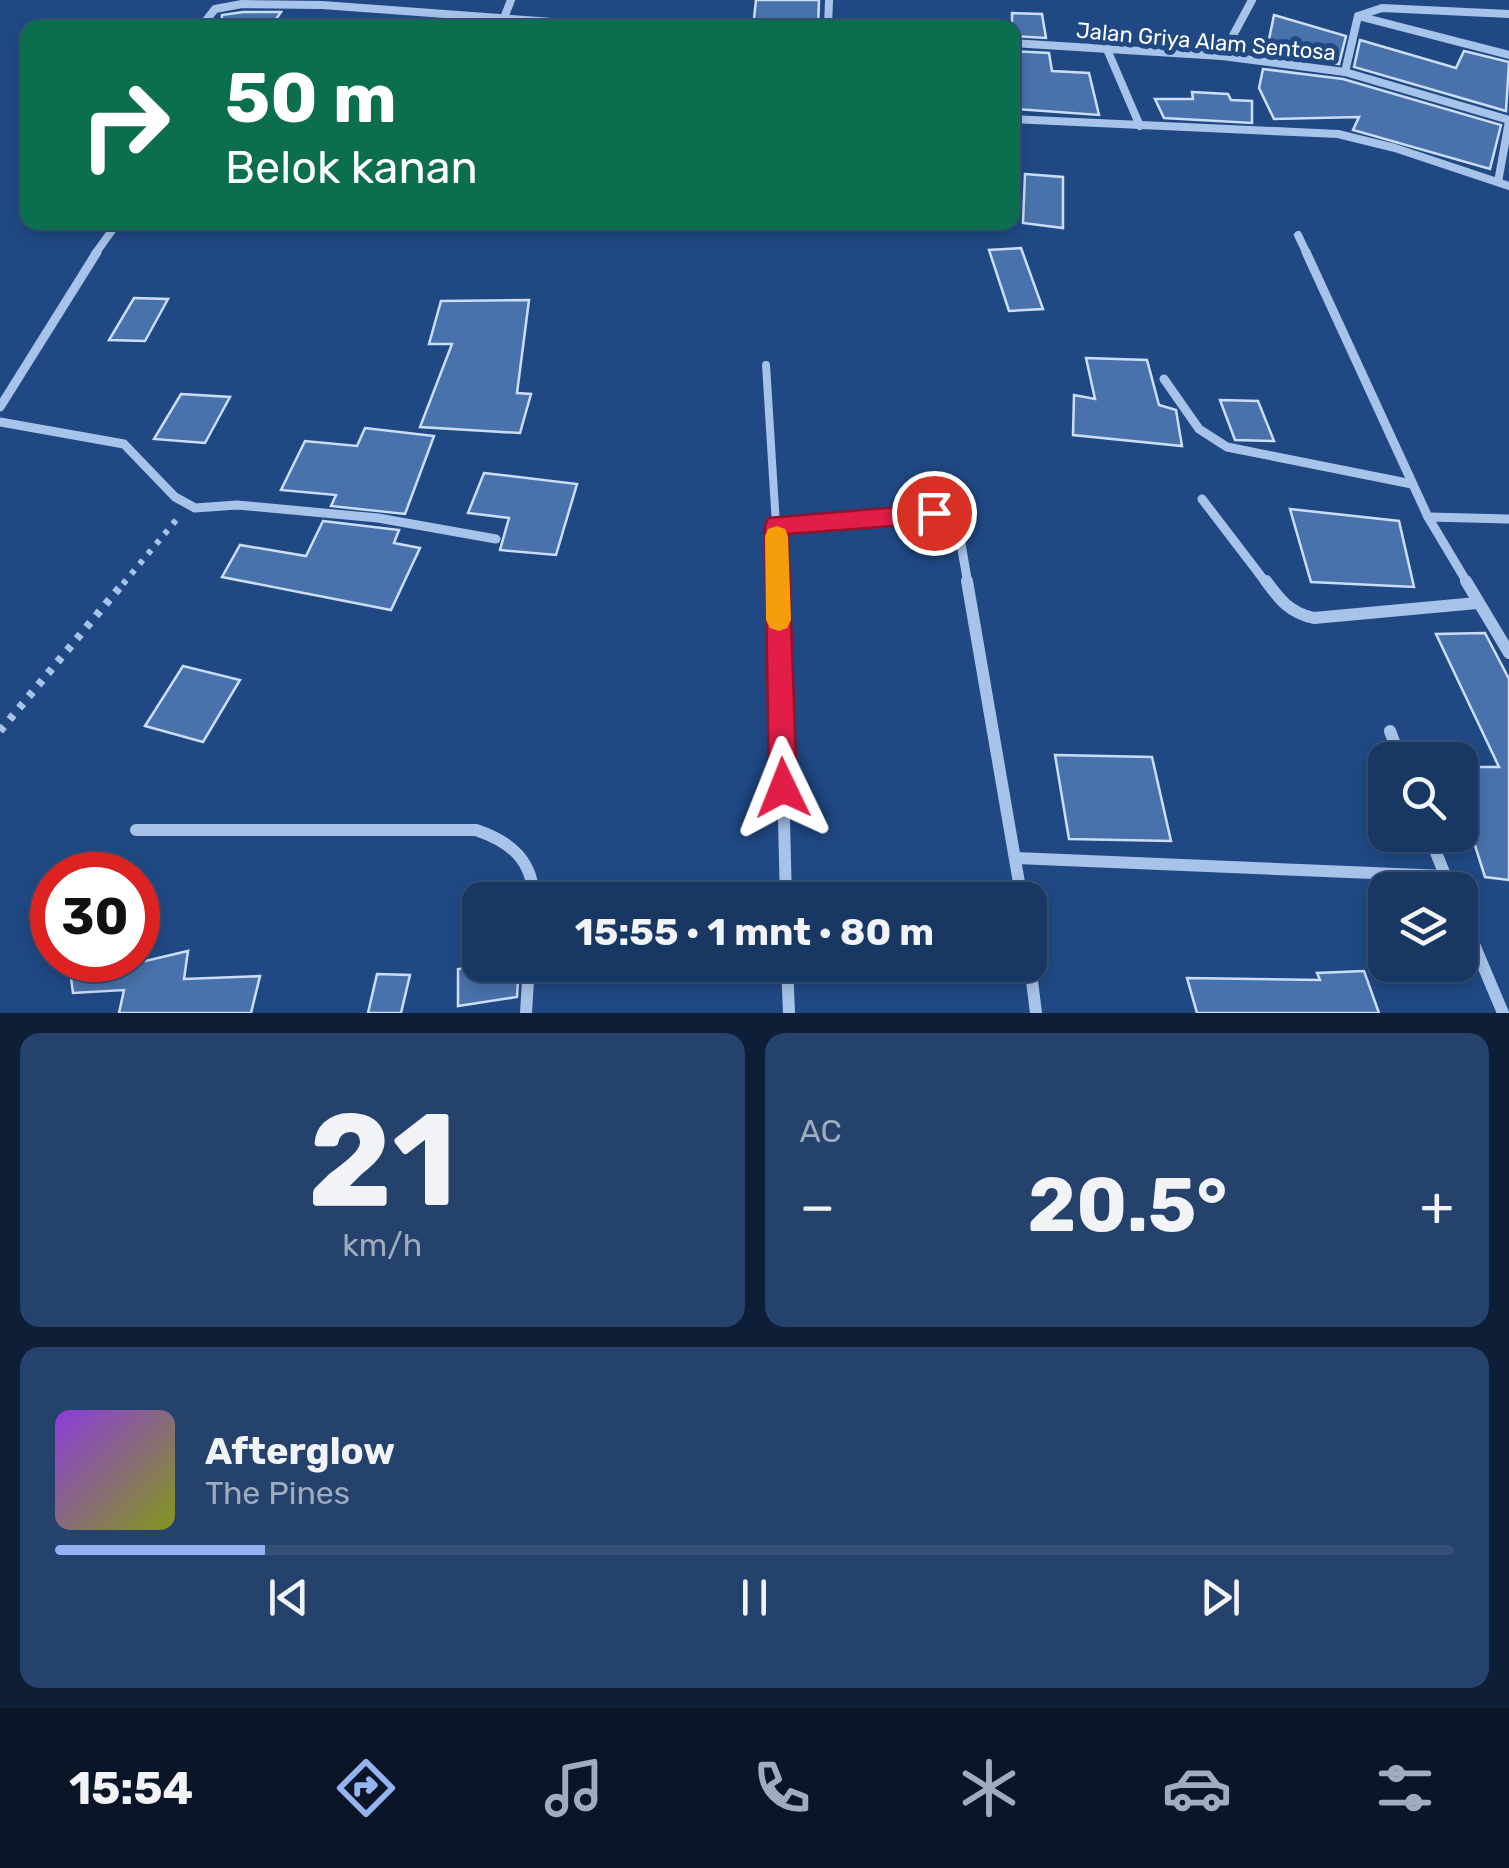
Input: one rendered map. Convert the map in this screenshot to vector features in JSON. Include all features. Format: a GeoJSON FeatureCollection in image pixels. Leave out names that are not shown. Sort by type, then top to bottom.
{"type":"FeatureCollection","features":[{"type":"Feature","properties":{"kind":"street"},"geometry":{"type":"LineString","coordinates":[[1222,56],[1252,0]]}},
{"type":"Feature","properties":{"kind":"street"},"geometry":{"type":"LineString","coordinates":[[206,20],[215,9],[243,2],[322,5],[464,20]]}},
{"type":"Feature","properties":{"kind":"street"},"geometry":{"type":"LineString","coordinates":[[1358,16],[1382,8],[1509,14]]}},
{"type":"Feature","properties":{"kind":"street"},"geometry":{"type":"LineString","coordinates":[[1358,16],[1509,56]]}},
{"type":"Feature","properties":{"kind":"street"},"geometry":{"type":"LineString","coordinates":[[1345,72],[1358,16]]}},
{"type":"Feature","properties":{"kind":"street","name":"Jalan Griya Alam Sentosa"},"geometry":{"type":"LineString","coordinates":[[1020,43],[1222,56],[1345,72],[1509,121]]}},
{"type":"Feature","properties":{"kind":"street"},"geometry":{"type":"LineString","coordinates":[[1106,47],[1140,126]]}},
{"type":"Feature","properties":{"kind":"street"},"geometry":{"type":"LineString","coordinates":[[1020,119],[1338,134],[1509,186]]}},
{"type":"Feature","properties":{"kind":"street"},"geometry":{"type":"LineString","coordinates":[[1498,182],[1509,121]]}},
{"type":"Feature","properties":{"kind":"street"},"geometry":{"type":"LineString","coordinates":[[0,408],[112,230]]}},
{"type":"Feature","properties":{"kind":"street"},"geometry":{"type":"LineString","coordinates":[[1298,235],[1428,517],[1509,653]]}},
{"type":"Feature","properties":{"kind":"street"},"geometry":{"type":"LineString","coordinates":[[1164,380],[1198,429],[1227,448],[1412,484]]}},
{"type":"Feature","properties":{"kind":"street"},"geometry":{"type":"LineString","coordinates":[[0,422],[124,444],[175,497],[195,508],[236,505],[378,518],[496,538]]}},
{"type":"Feature","properties":{"kind":"street"},"geometry":{"type":"LineString","coordinates":[[1202,500],[1283,604],[1298,615],[1314,618],[1477,603]]}},
{"type":"Feature","properties":{"kind":"street"},"geometry":{"type":"LineString","coordinates":[[786,882],[776,526],[934,513],[947,515],[955,522],[1019,882]]}},
{"type":"Feature","properties":{"kind":"street"},"geometry":{"type":"LineString","coordinates":[[1428,517],[1509,519]]}},
{"type":"Feature","properties":{"kind":"street"},"geometry":{"type":"LineString","coordinates":[[1390,731],[1394,742]]}},
{"type":"Feature","properties":{"kind":"street"},"geometry":{"type":"LineString","coordinates":[[136,830],[476,830],[498,837],[518,850],[530,870],[532,882]]}},
{"type":"Feature","properties":{"kind":"street"},"geometry":{"type":"LineString","coordinates":[[1016,858],[1368,873]]}},
{"type":"Feature","properties":{"kind":"street"},"geometry":{"type":"LineString","coordinates":[[1478,954],[1503,1013]]}},
{"type":"Feature","properties":{"kind":"street"},"geometry":{"type":"LineString","coordinates":[[526,1013],[528,982]]}},
{"type":"Feature","properties":{"kind":"street"},"geometry":{"type":"LineString","coordinates":[[788,982],[789,1013]]}},
{"type":"Feature","properties":{"kind":"street"},"geometry":{"type":"LineString","coordinates":[[1032,982],[1036,1013]]}},
{"type":"Feature","properties":{"kind":"lane"},"geometry":{"type":"LineString","coordinates":[[766,365],[776,526]]}},
{"type":"Feature","properties":{"kind":"path"},"geometry":{"type":"LineString","coordinates":[[0,731],[166,529],[195,508]]}},
{"type":"Feature","properties":{"kind":"building"},"geometry":{"type":"Polygon","coordinates":[[[756,0],[819,0],[818,20],[754,20],[756,0]]]}},
{"type":"Feature","properties":{"kind":"building"},"geometry":{"type":"Polygon","coordinates":[[[281,12],[276,20],[222,20],[222,15],[281,12]]]}},
{"type":"Feature","properties":{"kind":"building"},"geometry":{"type":"Polygon","coordinates":[[[1012,13],[1042,14],[1046,38],[1020,36],[1020,20],[1012,20],[1012,13]]]}},
{"type":"Feature","properties":{"kind":"building"},"geometry":{"type":"Polygon","coordinates":[[[1274,15],[1346,36],[1339,64],[1266,54],[1274,15]]]}},
{"type":"Feature","properties":{"kind":"building"},"geometry":{"type":"Polygon","coordinates":[[[1360,40],[1456,68],[1464,51],[1509,62],[1506,111],[1354,67],[1360,40]]]}},
{"type":"Feature","properties":{"kind":"building"},"geometry":{"type":"Polygon","coordinates":[[[1020,51],[1049,53],[1052,71],[1089,73],[1099,115],[1020,109],[1020,51]]]}},
{"type":"Feature","properties":{"kind":"building"},"geometry":{"type":"Polygon","coordinates":[[[1263,69],[1343,79],[1501,125],[1490,169],[1353,130],[1359,117],[1274,119],[1259,88],[1263,69]]]}},
{"type":"Feature","properties":{"kind":"building"},"geometry":{"type":"Polygon","coordinates":[[[1192,92],[1228,94],[1231,100],[1252,101],[1252,123],[1164,118],[1155,99],[1193,99],[1192,92]]]}},
{"type":"Feature","properties":{"kind":"building"},"geometry":{"type":"Polygon","coordinates":[[[1025,174],[1063,177],[1063,228],[1023,223],[1025,174]]]}},
{"type":"Feature","properties":{"kind":"building"},"geometry":{"type":"Polygon","coordinates":[[[1021,248],[1043,309],[1009,311],[989,250],[1021,248]]]}},
{"type":"Feature","properties":{"kind":"building"},"geometry":{"type":"Polygon","coordinates":[[[134,298],[168,299],[145,341],[109,340],[134,298]]]}},
{"type":"Feature","properties":{"kind":"building"},"geometry":{"type":"Polygon","coordinates":[[[529,300],[517,393],[531,394],[520,433],[420,427],[452,344],[429,344],[441,301],[529,300]]]}},
{"type":"Feature","properties":{"kind":"building"},"geometry":{"type":"Polygon","coordinates":[[[1086,358],[1147,360],[1159,405],[1176,410],[1182,446],[1073,435],[1074,395],[1095,399],[1086,358]]]}},
{"type":"Feature","properties":{"kind":"building"},"geometry":{"type":"Polygon","coordinates":[[[181,394],[230,397],[205,443],[154,439],[181,394]]]}},
{"type":"Feature","properties":{"kind":"building"},"geometry":{"type":"Polygon","coordinates":[[[1220,400],[1258,401],[1274,441],[1235,440],[1220,400]]]}},
{"type":"Feature","properties":{"kind":"building"},"geometry":{"type":"Polygon","coordinates":[[[365,428],[434,436],[405,514],[331,506],[336,495],[281,490],[305,441],[357,446],[365,428]]]}},
{"type":"Feature","properties":{"kind":"building"},"geometry":{"type":"Polygon","coordinates":[[[484,473],[577,484],[556,555],[500,550],[509,518],[468,513],[484,473]]]}},
{"type":"Feature","properties":{"kind":"building"},"geometry":{"type":"Polygon","coordinates":[[[1290,509],[1399,521],[1414,587],[1311,582],[1290,509]]]}},
{"type":"Feature","properties":{"kind":"building"},"geometry":{"type":"Polygon","coordinates":[[[323,521],[399,530],[394,543],[420,548],[391,610],[222,577],[240,545],[306,556],[323,521]]]}},
{"type":"Feature","properties":{"kind":"building"},"geometry":{"type":"Polygon","coordinates":[[[1485,633],[1509,679],[1509,880],[1485,877],[1477,852],[1478,767],[1499,767],[1436,634],[1485,633]]]}},
{"type":"Feature","properties":{"kind":"building"},"geometry":{"type":"Polygon","coordinates":[[[183,666],[240,680],[203,742],[145,726],[183,666]]]}},
{"type":"Feature","properties":{"kind":"building"},"geometry":{"type":"Polygon","coordinates":[[[1055,755],[1152,757],[1171,841],[1069,839],[1055,755]]]}},
{"type":"Feature","properties":{"kind":"building"},"geometry":{"type":"Polygon","coordinates":[[[188,951],[184,979],[260,976],[251,1013],[119,1013],[124,990],[73,993],[72,982],[160,982],[160,958],[188,951]]]}},
{"type":"Feature","properties":{"kind":"building"},"geometry":{"type":"Polygon","coordinates":[[[462,968],[462,982],[518,982],[517,997],[458,1006],[458,969],[462,968]]]}},
{"type":"Feature","properties":{"kind":"building"},"geometry":{"type":"Polygon","coordinates":[[[1364,971],[1379,1013],[1197,1013],[1187,978],[1320,980],[1317,973],[1364,971]]]}},
{"type":"Feature","properties":{"kind":"building"},"geometry":{"type":"Polygon","coordinates":[[[377,974],[410,975],[401,1013],[368,1013],[377,974]]]}},
{"type":"Feature","properties":{"kind":"slow traffic"},"geometry":{"type":"LineString","coordinates":[[777,536],[779,620]]}},
{"type":"Feature","properties":{"kind":"route"},"geometry":{"type":"LineString","coordinates":[[783,788],[776,526],[934,513]]}}]}
